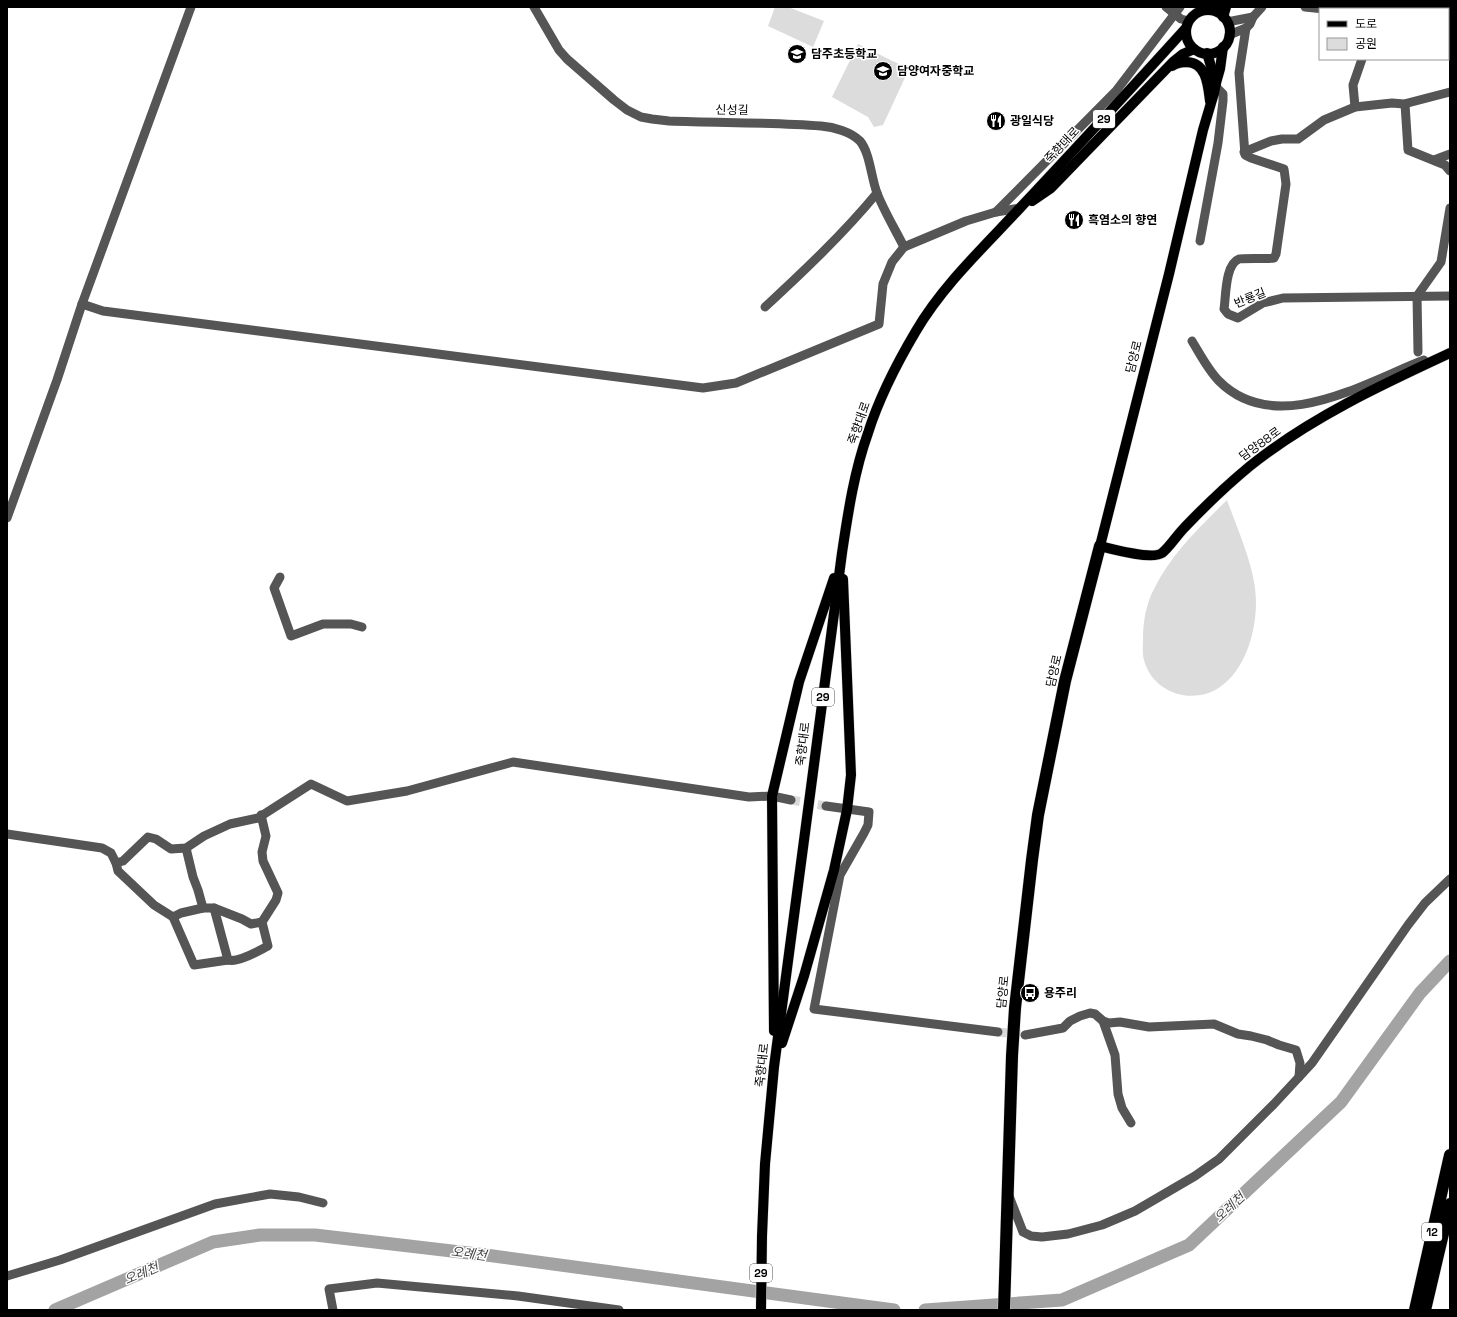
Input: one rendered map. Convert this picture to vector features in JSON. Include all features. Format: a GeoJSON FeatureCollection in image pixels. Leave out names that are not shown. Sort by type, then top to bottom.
{"type":"FeatureCollection","features":[{"type":"Feature","properties":{"kind":"highway","name":"담양로"},"geometry":{"type":"LineString","coordinates":[[1004,1310],[1010,1095],[1015,1008],[1038,815],[1065,681],[1100,546]]}},
{"type":"Feature","properties":{"kind":"highway","name":"12"},"geometry":{"type":"LineString","coordinates":[[1415,1310],[1450,1155]]}},
{"type":"Feature","properties":{"kind":"highway","name":"12"},"geometry":{"type":"LineString","coordinates":[[1425,1310],[1450,1204]]}},
{"type":"Feature","properties":{"kind":"main road"},"geometry":{"type":"LineString","coordinates":[[1201,9],[1212,10],[1226,15],[1229,35],[1223,47],[1213,53],[1206,53],[1194,49],[1188,40],[1187,24],[1193,15],[1201,9]]}},
{"type":"Feature","properties":{"kind":"main road","name":"죽향대로"},"geometry":{"type":"LineString","coordinates":[[761,1310],[765,1164],[774,1067],[848,509],[868,433],[883,394],[900,361],[916,331],[936,301],[966,266],[1104,118],[1187,24]]}},
{"type":"Feature","properties":{"kind":"main road","name":"담양로"},"geometry":{"type":"LineString","coordinates":[[1100,546],[1169,274],[1203,130],[1220,69],[1223,47]]}},
{"type":"Feature","properties":{"kind":"main road","name":"죽향대로"},"geometry":{"type":"LineString","coordinates":[[1020,208],[1051,188],[1161,74],[1183,54],[1194,49]]}},
{"type":"Feature","properties":{"kind":"main road"},"geometry":{"type":"LineString","coordinates":[[1206,53],[1216,85]]}},
{"type":"Feature","properties":{"kind":"main road"},"geometry":{"type":"LineString","coordinates":[[1161,74],[1181,62],[1190,62],[1198,66],[1206,78],[1211,105]]}},
{"type":"Feature","properties":{"kind":"main road","name":"담양88로"},"geometry":{"type":"LineString","coordinates":[[1100,546],[1142,555],[1162,553],[1224,489],[1251,466],[1291,437],[1309,425],[1358,398],[1450,352]]}},
{"type":"Feature","properties":{"kind":"main road"},"geometry":{"type":"LineString","coordinates":[[774,1067],[772,796],[799,682],[842,553]]}},
{"type":"Feature","properties":{"kind":"main road"},"geometry":{"type":"LineString","coordinates":[[774,1067],[804,976],[834,870],[847,810],[851,775],[842,553]]}},
{"type":"Feature","properties":{"kind":"street"},"geometry":{"type":"LineString","coordinates":[[7,518],[57,380],[82,304],[191,7]]}},
{"type":"Feature","properties":{"kind":"street","name":"신성길"},"geometry":{"type":"LineString","coordinates":[[534,7],[559,50],[567,59],[614,100],[627,110],[641,117],[652,120],[788,123],[821,126],[841,130],[854,135],[865,149],[877,193],[904,247]]}},
{"type":"Feature","properties":{"kind":"street"},"geometry":{"type":"LineString","coordinates":[[1166,7],[1177,11],[1181,19],[1187,24]]}},
{"type":"Feature","properties":{"kind":"street"},"geometry":{"type":"LineString","coordinates":[[1229,35],[1246,28],[1262,7]]}},
{"type":"Feature","properties":{"kind":"street"},"geometry":{"type":"LineString","coordinates":[[1305,7],[1319,8]]}},
{"type":"Feature","properties":{"kind":"street"},"geometry":{"type":"LineString","coordinates":[[996,212],[1116,91],[1177,11]]}},
{"type":"Feature","properties":{"kind":"street"},"geometry":{"type":"LineString","coordinates":[[1226,15],[1253,17]]}},
{"type":"Feature","properties":{"kind":"street"},"geometry":{"type":"LineString","coordinates":[[1246,28],[1240,73],[1244,152],[1271,141],[1298,139],[1324,120],[1355,107],[1392,103],[1405,104],[1450,92]]}},
{"type":"Feature","properties":{"kind":"street"},"geometry":{"type":"LineString","coordinates":[[1355,107],[1353,85],[1362,60]]}},
{"type":"Feature","properties":{"kind":"street"},"geometry":{"type":"LineString","coordinates":[[1200,242],[1218,143],[1223,101],[1223,94],[1216,85]]}},
{"type":"Feature","properties":{"kind":"street"},"geometry":{"type":"LineString","coordinates":[[1405,104],[1408,150],[1445,165],[1450,170]]}},
{"type":"Feature","properties":{"kind":"street","name":"반룡길"},"geometry":{"type":"LineString","coordinates":[[1244,152],[1244,155],[1251,158],[1284,169],[1286,184],[1276,254],[1274,258],[1239,259],[1233,264],[1228,275],[1224,309],[1228,314],[1238,318],[1263,303],[1283,298],[1450,296]]}},
{"type":"Feature","properties":{"kind":"street"},"geometry":{"type":"LineString","coordinates":[[1434,160],[1450,154]]}},
{"type":"Feature","properties":{"kind":"street"},"geometry":{"type":"LineString","coordinates":[[765,307],[815,261],[859,215],[877,193]]}},
{"type":"Feature","properties":{"kind":"street"},"geometry":{"type":"LineString","coordinates":[[82,304],[103,312],[703,388],[736,382],[879,324],[883,284],[892,262],[904,247],[966,221],[996,212],[1020,208]]}},
{"type":"Feature","properties":{"kind":"street"},"geometry":{"type":"LineString","coordinates":[[1418,352],[1417,296],[1446,263],[1450,208]]}},
{"type":"Feature","properties":{"kind":"street"},"geometry":{"type":"LineString","coordinates":[[1192,341],[1210,370],[1220,381],[1237,394],[1254,402],[1271,406],[1292,406],[1326,400],[1450,352]]}},
{"type":"Feature","properties":{"kind":"street"},"geometry":{"type":"LineString","coordinates":[[280,577],[274,588],[291,636],[323,624],[351,624],[362,627]]}},
{"type":"Feature","properties":{"kind":"street"},"geometry":{"type":"LineString","coordinates":[[116,863],[124,861],[148,837],[156,839],[171,849],[186,848],[204,836],[230,824],[258,818],[311,784],[347,801],[408,791],[512,762],[749,796],[772,796],[792,800]]}},
{"type":"Feature","properties":{"kind":"street"},"geometry":{"type":"LineString","coordinates":[[826,806],[869,812],[869,819],[864,833],[840,875],[814,1009],[998,1032]]}},
{"type":"Feature","properties":{"kind":"street"},"geometry":{"type":"LineString","coordinates":[[7,834],[102,848],[111,853],[118,871],[154,905],[173,917],[194,965],[228,960],[232,961],[252,954],[268,946],[262,922],[276,900],[278,893],[263,861],[262,852],[266,836],[261,815]]}},
{"type":"Feature","properties":{"kind":"street"},"geometry":{"type":"LineString","coordinates":[[186,848],[192,877],[198,890],[203,908]]}},
{"type":"Feature","properties":{"kind":"street"},"geometry":{"type":"LineString","coordinates":[[1007,1191],[1023,1232],[1030,1236],[1042,1237],[1068,1234],[1102,1225],[1120,1218],[1157,1199],[1220,1159],[1312,1064],[1408,925],[1425,903],[1450,879]]}},
{"type":"Feature","properties":{"kind":"street"},"geometry":{"type":"LineString","coordinates":[[173,917],[181,913],[203,908],[214,908],[242,918],[251,924],[262,922]]}},
{"type":"Feature","properties":{"kind":"street"},"geometry":{"type":"LineString","coordinates":[[214,908],[228,960]]}},
{"type":"Feature","properties":{"kind":"street"},"geometry":{"type":"LineString","coordinates":[[1025,1035],[1063,1028],[1075,1019],[1090,1013],[1095,1014],[1103,1021],[1109,1023],[1120,1022],[1149,1027],[1214,1024],[1238,1034],[1267,1040],[1296,1050],[1300,1063],[1299,1077]]}},
{"type":"Feature","properties":{"kind":"street"},"geometry":{"type":"LineString","coordinates":[[1103,1021],[1115,1055],[1118,1094],[1122,1108],[1131,1123]]}},
{"type":"Feature","properties":{"kind":"street"},"geometry":{"type":"LineString","coordinates":[[7,1276],[60,1260],[216,1204],[270,1194],[299,1197],[323,1203]]}},
{"type":"Feature","properties":{"kind":"street"},"geometry":{"type":"LineString","coordinates":[[333,1310],[329,1289],[377,1283],[518,1296],[619,1310]]}},
{"type":"Feature","properties":{"kind":"green space"},"geometry":{"type":"Polygon","coordinates":[[[775,7],[788,7],[824,21],[813,47],[768,26],[775,7]]]}},
{"type":"Feature","properties":{"kind":"green space"},"geometry":{"type":"Polygon","coordinates":[[[858,44],[909,69],[883,125],[874,127],[868,117],[832,97],[858,44]]]}},
{"type":"Feature","properties":{"kind":"green space"},"geometry":{"type":"Polygon","coordinates":[[[1227,500],[1246,550],[1253,576],[1256,613],[1252,635],[1249,646],[1239,667],[1224,684],[1213,691],[1201,695],[1189,696],[1177,694],[1156,682],[1149,672],[1144,660],[1143,633],[1147,607],[1151,595],[1161,576],[1177,553],[1227,500]]]}},
{"type":"Feature","properties":{"kind":"waterway","name":"오례천"},"geometry":{"type":"LineString","coordinates":[[925,1310],[1062,1300],[1189,1245],[1341,1102],[1420,993],[1450,961]]}},
{"type":"Feature","properties":{"kind":"waterway","name":"오례천"},"geometry":{"type":"LineString","coordinates":[[55,1310],[213,1242],[260,1235],[315,1235],[486,1255],[894,1310]]}},
{"type":"Feature","properties":{"kind":"tunnel"},"geometry":{"type":"LineString","coordinates":[[791,800],[826,806]]}},
{"type":"Feature","properties":{"kind":"tunnel"},"geometry":{"type":"LineString","coordinates":[[998,1032],[1025,1035]]}},
{"type":"Feature","properties":{"kind":"place","name":"담주초등학교"},"geometry":{"type":"Point","coordinates":[797,54]}},
{"type":"Feature","properties":{"kind":"place","name":"담양여자중학교"},"geometry":{"type":"Point","coordinates":[883,71]}},
{"type":"Feature","properties":{"kind":"place","name":"광일식당"},"geometry":{"type":"Point","coordinates":[996,121]}},
{"type":"Feature","properties":{"kind":"place","name":"흑염소의 향연"},"geometry":{"type":"Point","coordinates":[1074,220]}},
{"type":"Feature","properties":{"kind":"place","name":"용주리"},"geometry":{"type":"Point","coordinates":[1030,993]}}]}
